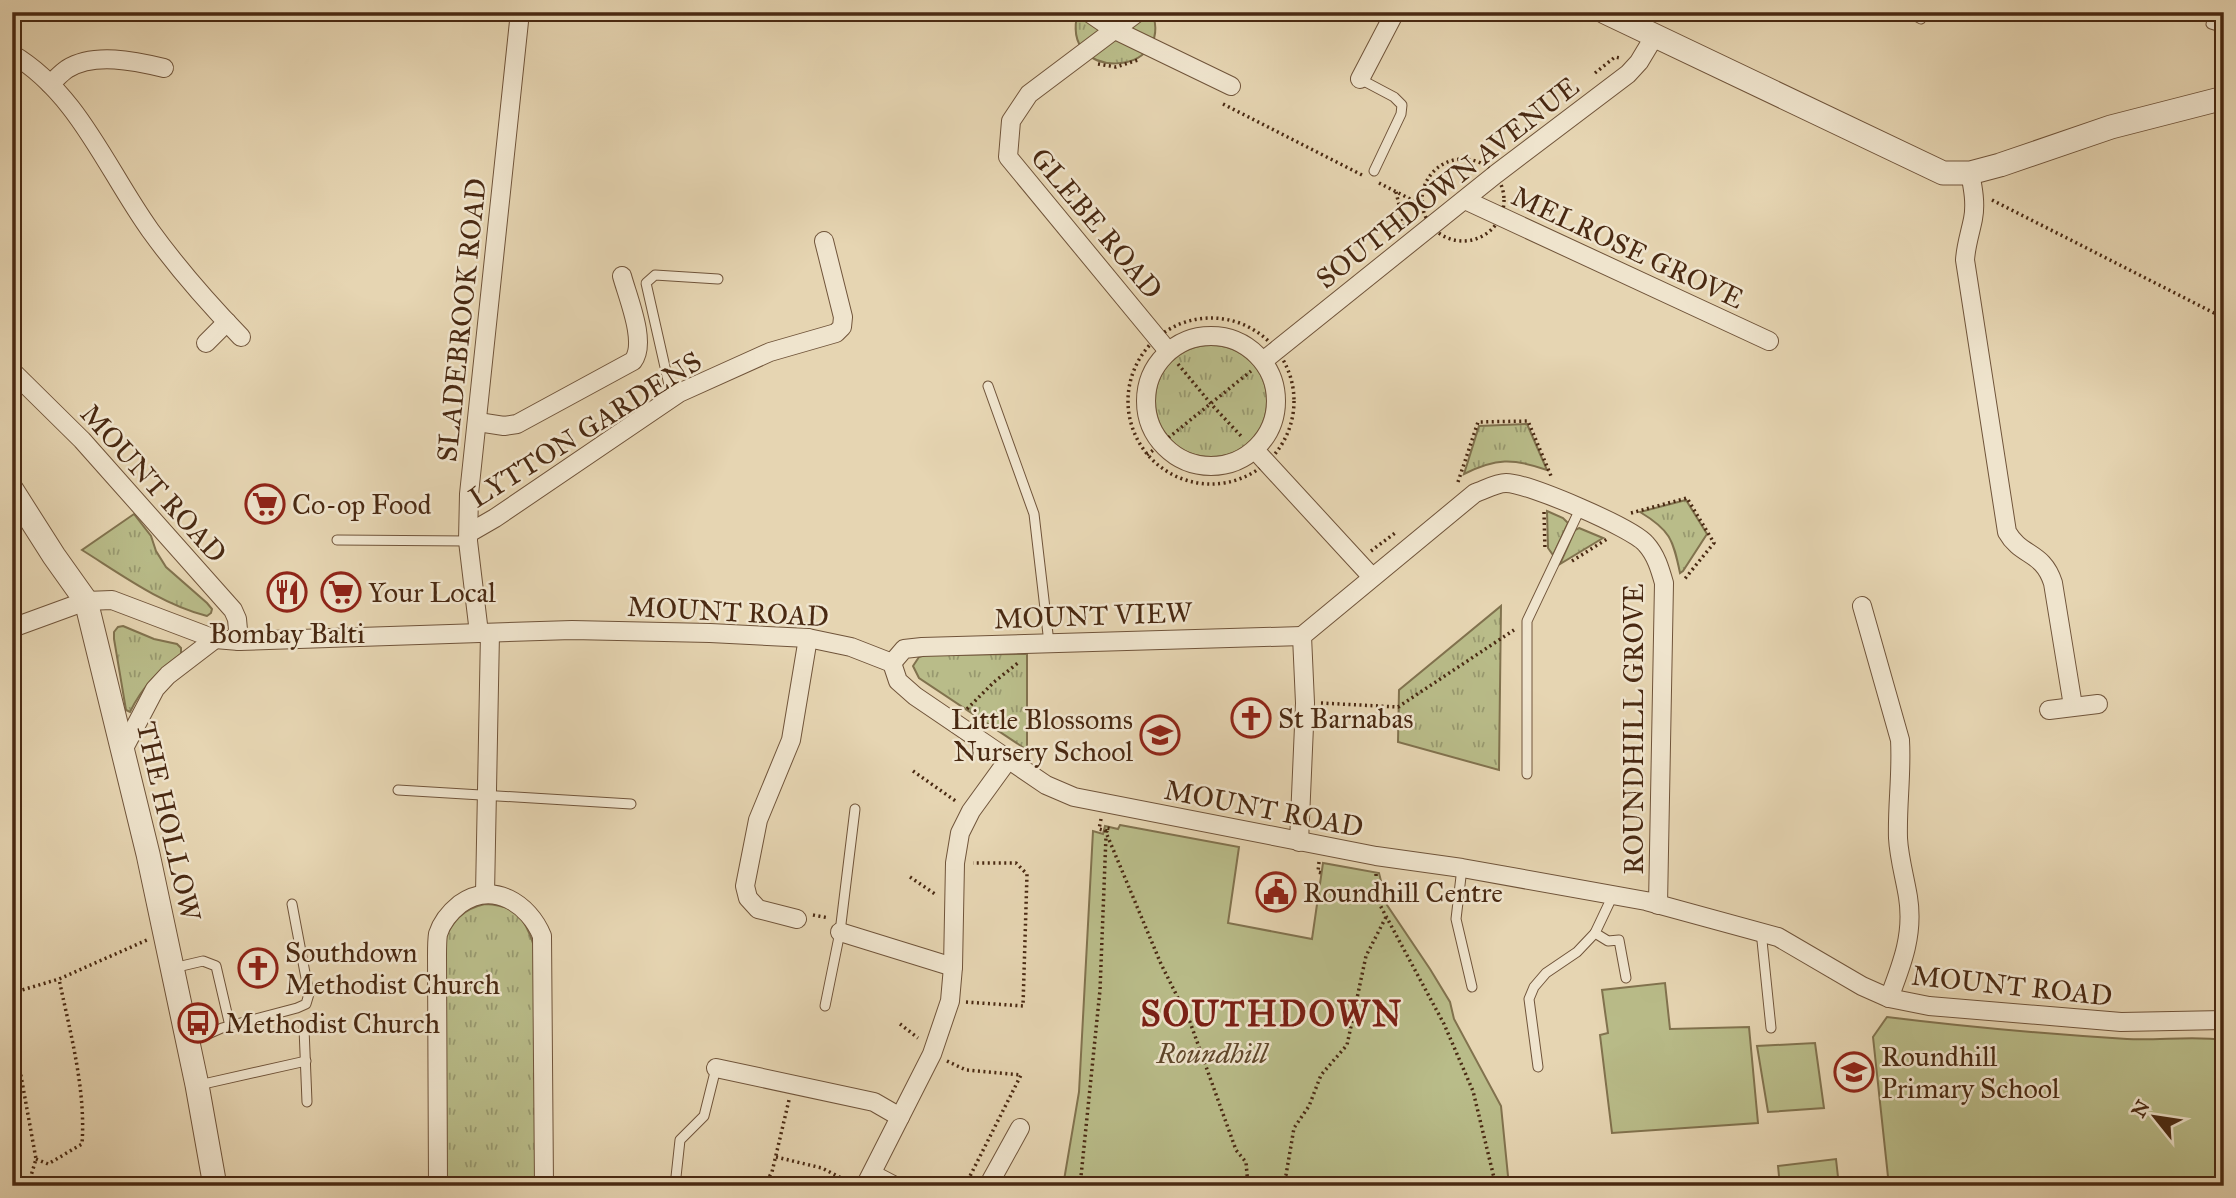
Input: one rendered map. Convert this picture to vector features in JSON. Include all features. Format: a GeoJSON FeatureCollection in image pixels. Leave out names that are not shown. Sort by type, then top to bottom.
{"type":"FeatureCollection","features":[{"type":"Feature","properties":{"kind":"street","name":"SLADEBROOK ROAD"},"geometry":{"type":"LineString","coordinates":[[485,894],[488,796],[485,633],[468,537],[469,494],[520,12]]}},
{"type":"Feature","properties":{"kind":"street"},"geometry":{"type":"LineString","coordinates":[[1088,12],[1113,29],[1231,86]]}},
{"type":"Feature","properties":{"kind":"street","name":"GLEBE ROAD"},"geometry":{"type":"LineString","coordinates":[[1138,12],[1030,94],[1011,121],[1008,157],[1162,344]]}},
{"type":"Feature","properties":{"kind":"street"},"geometry":{"type":"LineString","coordinates":[[1360,79],[1395,12]]}},
{"type":"Feature","properties":{"kind":"street"},"geometry":{"type":"LineString","coordinates":[[1605,12],[1943,173],[1972,182],[2111,127],[2224,98]]}},
{"type":"Feature","properties":{"kind":"street","name":"SOUTHDOWN AVENUE"},"geometry":{"type":"LineString","coordinates":[[1270,355],[1496,174],[1628,74],[1639,62],[1654,37]]}},
{"type":"Feature","properties":{"kind":"street"},"geometry":{"type":"LineString","coordinates":[[12,54],[28,64],[73,109],[152,232],[241,337]]}},
{"type":"Feature","properties":{"kind":"street"},"geometry":{"type":"LineString","coordinates":[[50,84],[68,68],[94,60],[134,61],[164,68]]}},
{"type":"Feature","properties":{"kind":"street"},"geometry":{"type":"LineString","coordinates":[[1972,182],[1973,219],[1966,241],[1965,260],[2007,532],[2014,544],[2037,557],[2048,568],[2053,583],[2073,706]]}},
{"type":"Feature","properties":{"kind":"street","name":"MELROSE GROVE"},"geometry":{"type":"LineString","coordinates":[[1465,200],[1769,341]]}},
{"type":"Feature","properties":{"kind":"street","name":"LYTTON GARDENS"},"geometry":{"type":"LineString","coordinates":[[468,537],[672,398],[770,352],[836,333],[842,327],[843,317],[824,241]]}},
{"type":"Feature","properties":{"kind":"street"},"geometry":{"type":"LineString","coordinates":[[478,422],[504,426],[517,424],[633,361],[639,354],[640,343],[622,276]]}},
{"type":"Feature","properties":{"kind":"street"},"geometry":{"type":"LineString","coordinates":[[206,343],[227,322]]}},
{"type":"Feature","properties":{"kind":"street"},"geometry":{"type":"LineString","coordinates":[[1206,335],[1232,338],[1270,355],[1269,371],[1277,397],[1275,417],[1261,457],[1215,467],[1199,466],[1172,455],[1161,443],[1150,426],[1145,400],[1162,344],[1206,335]]}},
{"type":"Feature","properties":{"kind":"street","name":"MOUNT ROAD"},"geometry":{"type":"LineString","coordinates":[[12,371],[82,440],[233,610],[237,619],[239,642]]}},
{"type":"Feature","properties":{"kind":"street"},"geometry":{"type":"LineString","coordinates":[[1261,457],[1371,577]]}},
{"type":"Feature","properties":{"kind":"street","name":"ROUNDHILL GROVE"},"geometry":{"type":"LineString","coordinates":[[1302,636],[1475,493],[1504,483],[1523,486],[1577,515],[1628,531],[1645,542],[1659,564],[1664,583],[1658,905]]}},
{"type":"Feature","properties":{"kind":"street","name":"THE HOLLOW"},"geometry":{"type":"LineString","coordinates":[[12,490],[86,601],[148,854],[197,1085],[215,1186]]}},
{"type":"Feature","properties":{"kind":"street","name":"MOUNT ROAD"},"geometry":{"type":"LineString","coordinates":[[86,601],[112,600],[215,639],[239,642],[584,630],[808,638],[851,647],[892,663],[898,681],[915,696],[1008,760],[1059,792],[1074,797],[1298,842],[1462,868],[1658,905],[1778,937],[1861,986],[1889,998],[1929,1006],[2122,1023],[2224,1020]]}},
{"type":"Feature","properties":{"kind":"street"},"geometry":{"type":"LineString","coordinates":[[12,628],[86,601]]}},
{"type":"Feature","properties":{"kind":"street"},"geometry":{"type":"LineString","coordinates":[[1863,606],[1900,740],[1898,835],[1910,930],[1903,963],[1889,998]]}},
{"type":"Feature","properties":{"kind":"street"},"geometry":{"type":"LineString","coordinates":[[1298,842],[1305,702],[1302,636]]}},
{"type":"Feature","properties":{"kind":"street","name":"MOUNT VIEW"},"geometry":{"type":"LineString","coordinates":[[892,663],[904,649],[922,647],[1302,636]]}},
{"type":"Feature","properties":{"kind":"street"},"geometry":{"type":"LineString","coordinates":[[797,919],[758,909],[748,898],[745,886],[758,820],[791,740],[808,638]]}},
{"type":"Feature","properties":{"kind":"street"},"geometry":{"type":"LineString","coordinates":[[123,750],[155,689],[215,639]]}},
{"type":"Feature","properties":{"kind":"street"},"geometry":{"type":"LineString","coordinates":[[2049,710],[2098,704]]}},
{"type":"Feature","properties":{"kind":"street"},"geometry":{"type":"LineString","coordinates":[[895,1186],[869,1180],[932,1054],[950,1001],[955,863],[960,833],[971,811],[1008,760]]}},
{"type":"Feature","properties":{"kind":"street"},"geometry":{"type":"LineString","coordinates":[[438,1186],[438,933],[449,913],[468,899],[485,894],[500,895],[525,910],[536,921],[542,936],[544,1186]]}},
{"type":"Feature","properties":{"kind":"street"},"geometry":{"type":"LineString","coordinates":[[841,926],[953,967]]}},
{"type":"Feature","properties":{"kind":"street"},"geometry":{"type":"LineString","coordinates":[[716,1068],[874,1102],[900,1117]]}},
{"type":"Feature","properties":{"kind":"street"},"geometry":{"type":"LineString","coordinates":[[988,1186],[1020,1128]]}},
{"type":"Feature","properties":{"kind":"lane"},"geometry":{"type":"LineString","coordinates":[[1908,12],[1921,19]]}},
{"type":"Feature","properties":{"kind":"lane"},"geometry":{"type":"LineString","coordinates":[[2211,23],[2224,28]]}},
{"type":"Feature","properties":{"kind":"lane"},"geometry":{"type":"LineString","coordinates":[[1360,79],[1394,97],[1402,105],[1401,114],[1374,171]]}},
{"type":"Feature","properties":{"kind":"lane"},"geometry":{"type":"LineString","coordinates":[[672,398],[646,283],[655,275],[718,279]]}},
{"type":"Feature","properties":{"kind":"lane"},"geometry":{"type":"LineString","coordinates":[[988,386],[1034,514],[1044,643]]}},
{"type":"Feature","properties":{"kind":"lane"},"geometry":{"type":"LineString","coordinates":[[1527,774],[1528,621],[1577,515]]}},
{"type":"Feature","properties":{"kind":"lane"},"geometry":{"type":"LineString","coordinates":[[337,540],[468,537]]}},
{"type":"Feature","properties":{"kind":"lane"},"geometry":{"type":"LineString","coordinates":[[398,790],[631,804]]}},
{"type":"Feature","properties":{"kind":"lane"},"geometry":{"type":"LineString","coordinates":[[825,1006],[841,926],[855,809]]}},
{"type":"Feature","properties":{"kind":"lane"},"geometry":{"type":"LineString","coordinates":[[1462,868],[1456,919],[1472,987]]}},
{"type":"Feature","properties":{"kind":"lane"},"geometry":{"type":"LineString","coordinates":[[1538,1067],[1530,999],[1534,987],[1546,973],[1577,952],[1595,933],[1613,895]]}},
{"type":"Feature","properties":{"kind":"lane"},"geometry":{"type":"LineString","coordinates":[[188,1043],[230,1026],[297,1009],[306,1004],[309,994],[292,904]]}},
{"type":"Feature","properties":{"kind":"lane"},"geometry":{"type":"LineString","coordinates":[[1761,931],[1771,1028]]}},
{"type":"Feature","properties":{"kind":"lane"},"geometry":{"type":"LineString","coordinates":[[1595,933],[1608,941],[1619,940],[1626,978]]}},
{"type":"Feature","properties":{"kind":"lane"},"geometry":{"type":"LineString","coordinates":[[171,968],[203,961],[216,966],[230,1026]]}},
{"type":"Feature","properties":{"kind":"lane"},"geometry":{"type":"LineString","coordinates":[[304,1028],[307,1102]]}},
{"type":"Feature","properties":{"kind":"lane"},"geometry":{"type":"LineString","coordinates":[[197,1085],[306,1061]]}},
{"type":"Feature","properties":{"kind":"lane"},"geometry":{"type":"LineString","coordinates":[[675,1186],[680,1140],[704,1115],[716,1068]]}},
{"type":"Feature","properties":{"kind":"path"},"geometry":{"type":"LineString","coordinates":[[1231,86],[1223,104],[1422,205]]}},
{"type":"Feature","properties":{"kind":"path"},"geometry":{"type":"LineString","coordinates":[[1972,182],[2224,318]]}},
{"type":"Feature","properties":{"kind":"path"},"geometry":{"type":"LineString","coordinates":[[1396,192],[1405,228]]}},
{"type":"Feature","properties":{"kind":"path"},"geometry":{"type":"LineString","coordinates":[[1217,317],[1241,323],[1262,335],[1270,355],[1289,371],[1294,396],[1292,421],[1283,444],[1261,457],[1244,478],[1218,484],[1191,483],[1167,472],[1147,455],[1134,434],[1128,411],[1128,386],[1136,363],[1162,344],[1170,328],[1193,319],[1217,317]]}},
{"type":"Feature","properties":{"kind":"path"},"geometry":{"type":"LineString","coordinates":[[1162,344],[1210,404],[1261,457]]}},
{"type":"Feature","properties":{"kind":"path"},"geometry":{"type":"LineString","coordinates":[[1147,455],[1270,355]]}},
{"type":"Feature","properties":{"kind":"path"},"geometry":{"type":"LineString","coordinates":[[1457,485],[1478,422],[1528,421],[1551,476]]}},
{"type":"Feature","properties":{"kind":"path"},"geometry":{"type":"LineString","coordinates":[[1631,513],[1687,498],[1714,543],[1682,583],[1664,583]]}},
{"type":"Feature","properties":{"kind":"path"},"geometry":{"type":"LineString","coordinates":[[1544,507],[1577,515],[1612,536]]}},
{"type":"Feature","properties":{"kind":"path"},"geometry":{"type":"LineString","coordinates":[[1305,702],[1398,707],[1528,621]]}},
{"type":"Feature","properties":{"kind":"path"},"geometry":{"type":"LineString","coordinates":[[963,713],[994,682],[1044,643]]}},
{"type":"Feature","properties":{"kind":"path"},"geometry":{"type":"LineString","coordinates":[[913,771],[971,811]]}},
{"type":"Feature","properties":{"kind":"path"},"geometry":{"type":"LineString","coordinates":[[1080,1186],[1101,990],[1105,832],[1161,964],[1190,1022],[1236,1150],[1246,1162],[1248,1186]]}},
{"type":"Feature","properties":{"kind":"path"},"geometry":{"type":"LineString","coordinates":[[950,1001],[1023,1006],[1027,874],[1016,863],[955,863]]}},
{"type":"Feature","properties":{"kind":"path"},"geometry":{"type":"LineString","coordinates":[[910,877],[954,908]]}},
{"type":"Feature","properties":{"kind":"path"},"geometry":{"type":"LineString","coordinates":[[1376,879],[1377,894],[1386,917],[1444,1024],[1474,1091],[1496,1186]]}},
{"type":"Feature","properties":{"kind":"path"},"geometry":{"type":"LineString","coordinates":[[797,919],[808,914],[841,926]]}},
{"type":"Feature","properties":{"kind":"path"},"geometry":{"type":"LineString","coordinates":[[1282,1186],[1294,1128],[1309,1106],[1321,1075],[1347,1045],[1366,957],[1386,917]]}},
{"type":"Feature","properties":{"kind":"path"},"geometry":{"type":"LineString","coordinates":[[12,993],[59,979],[164,932]]}},
{"type":"Feature","properties":{"kind":"path"},"geometry":{"type":"LineString","coordinates":[[36,1159],[48,1164],[82,1144],[84,1124],[76,1058],[59,979]]}},
{"type":"Feature","properties":{"kind":"path"},"geometry":{"type":"LineString","coordinates":[[12,1026],[36,1159],[28,1186]]}},
{"type":"Feature","properties":{"kind":"path"},"geometry":{"type":"LineString","coordinates":[[932,1054],[966,1070],[1021,1075],[965,1186]]}},
{"type":"Feature","properties":{"kind":"path"},"geometry":{"type":"LineString","coordinates":[[764,1186],[776,1157],[793,1085]]}},
{"type":"Feature","properties":{"kind":"path"},"geometry":{"type":"LineString","coordinates":[[776,1157],[822,1168],[855,1186]]}},
{"type":"Feature","properties":{"kind":"green space"},"geometry":{"type":"Polygon","coordinates":[[[1078,12],[1152,12],[1155,34],[1148,50],[1134,60],[1116,63],[1099,61],[1084,52],[1076,35],[1078,12]]]}},
{"type":"Feature","properties":{"kind":"green space"},"geometry":{"type":"Polygon","coordinates":[[[1211,345],[1232,350],[1250,362],[1262,380],[1267,401],[1262,422],[1250,440],[1232,452],[1211,457],[1190,452],[1172,440],[1160,422],[1155,401],[1160,380],[1172,362],[1190,350],[1211,345]]]}},
{"type":"Feature","properties":{"kind":"green space"},"geometry":{"type":"Polygon","coordinates":[[[1527,424],[1547,470],[1524,463],[1505,462],[1486,465],[1464,474],[1479,426],[1527,424]]]}},
{"type":"Feature","properties":{"kind":"green space"},"geometry":{"type":"Polygon","coordinates":[[[1686,500],[1707,534],[1680,573],[1669,536],[1658,524],[1640,512],[1686,500]]]}},
{"type":"Feature","properties":{"kind":"green space"},"geometry":{"type":"Polygon","coordinates":[[[1547,511],[1568,523],[1553,555],[1548,548],[1547,511]]]}},
{"type":"Feature","properties":{"kind":"green space"},"geometry":{"type":"Polygon","coordinates":[[[134,514],[151,536],[166,567],[212,609],[207,616],[158,596],[82,550],[134,514]]]}},
{"type":"Feature","properties":{"kind":"green space"},"geometry":{"type":"Polygon","coordinates":[[[1579,528],[1603,538],[1560,564],[1575,530],[1579,528]]]}},
{"type":"Feature","properties":{"kind":"green space"},"geometry":{"type":"Polygon","coordinates":[[[1501,606],[1499,770],[1398,742],[1399,690],[1501,606]]]}},
{"type":"Feature","properties":{"kind":"green space"},"geometry":{"type":"Polygon","coordinates":[[[123,626],[154,639],[177,644],[181,648],[181,654],[152,680],[130,712],[126,710],[114,639],[114,632],[123,626]]]}},
{"type":"Feature","properties":{"kind":"green space"},"geometry":{"type":"Polygon","coordinates":[[[1027,654],[1027,750],[919,678],[913,666],[919,657],[925,655],[1027,654]]]}},
{"type":"Feature","properties":{"kind":"green space","name":"Roundhill"},"geometry":{"type":"Polygon","coordinates":[[[1120,825],[1239,847],[1228,923],[1312,939],[1323,863],[1379,873],[1387,905],[1450,1002],[1454,1019],[1501,1106],[1509,1186],[1063,1186],[1079,1092],[1093,831],[1103,834],[1105,826],[1118,829],[1120,825]]]}},
{"type":"Feature","properties":{"kind":"green space"},"geometry":{"type":"Polygon","coordinates":[[[485,904],[504,907],[518,915],[534,946],[536,1186],[446,1186],[443,942],[459,917],[470,909],[485,904]]]}},
{"type":"Feature","properties":{"kind":"green space"},"geometry":{"type":"Polygon","coordinates":[[[1665,983],[1670,1029],[1749,1027],[1758,1123],[1612,1133],[1600,1035],[1608,1033],[1602,990],[1665,983]]]}},
{"type":"Feature","properties":{"kind":"green space"},"geometry":{"type":"Polygon","coordinates":[[[1887,1017],[2097,1037],[2224,1040],[2224,1186],[1889,1186],[1873,1037],[1887,1017]]]}},
{"type":"Feature","properties":{"kind":"green space"},"geometry":{"type":"Polygon","coordinates":[[[1815,1043],[1824,1108],[1768,1112],[1757,1046],[1815,1043]]]}},
{"type":"Feature","properties":{"kind":"green space"},"geometry":{"type":"Polygon","coordinates":[[[1836,1159],[1839,1186],[1780,1186],[1778,1166],[1836,1159]]]}},
{"type":"Feature","properties":{"kind":"place","name":"Co-op Food"},"geometry":{"type":"Point","coordinates":[265,504]}},
{"type":"Feature","properties":{"kind":"place","name":"Bombay Balti"},"geometry":{"type":"Point","coordinates":[287,592]}},
{"type":"Feature","properties":{"kind":"place","name":"Your Local"},"geometry":{"type":"Point","coordinates":[341,592]}},
{"type":"Feature","properties":{"kind":"place","name":"St Barnabas"},"geometry":{"type":"Point","coordinates":[1251,718]}},
{"type":"Feature","properties":{"kind":"place","name":"Little Blossoms Nursery School"},"geometry":{"type":"Point","coordinates":[1160,735]}},
{"type":"Feature","properties":{"kind":"place","name":"Roundhill Centre"},"geometry":{"type":"Point","coordinates":[1276,892]}},
{"type":"Feature","properties":{"kind":"place","name":"Southdown Methodist Church"},"geometry":{"type":"Point","coordinates":[258,968]}},
{"type":"Feature","properties":{"kind":"place","name":"Methodist Church"},"geometry":{"type":"Point","coordinates":[198,1023]}},
{"type":"Feature","properties":{"kind":"place","name":"Roundhill Primary School"},"geometry":{"type":"Point","coordinates":[1854,1072]}},
{"type":"Feature","properties":{"kind":"district","name":"SOUTHDOWN"},"geometry":{"type":"Point","coordinates":[1272,1014]}}]}
